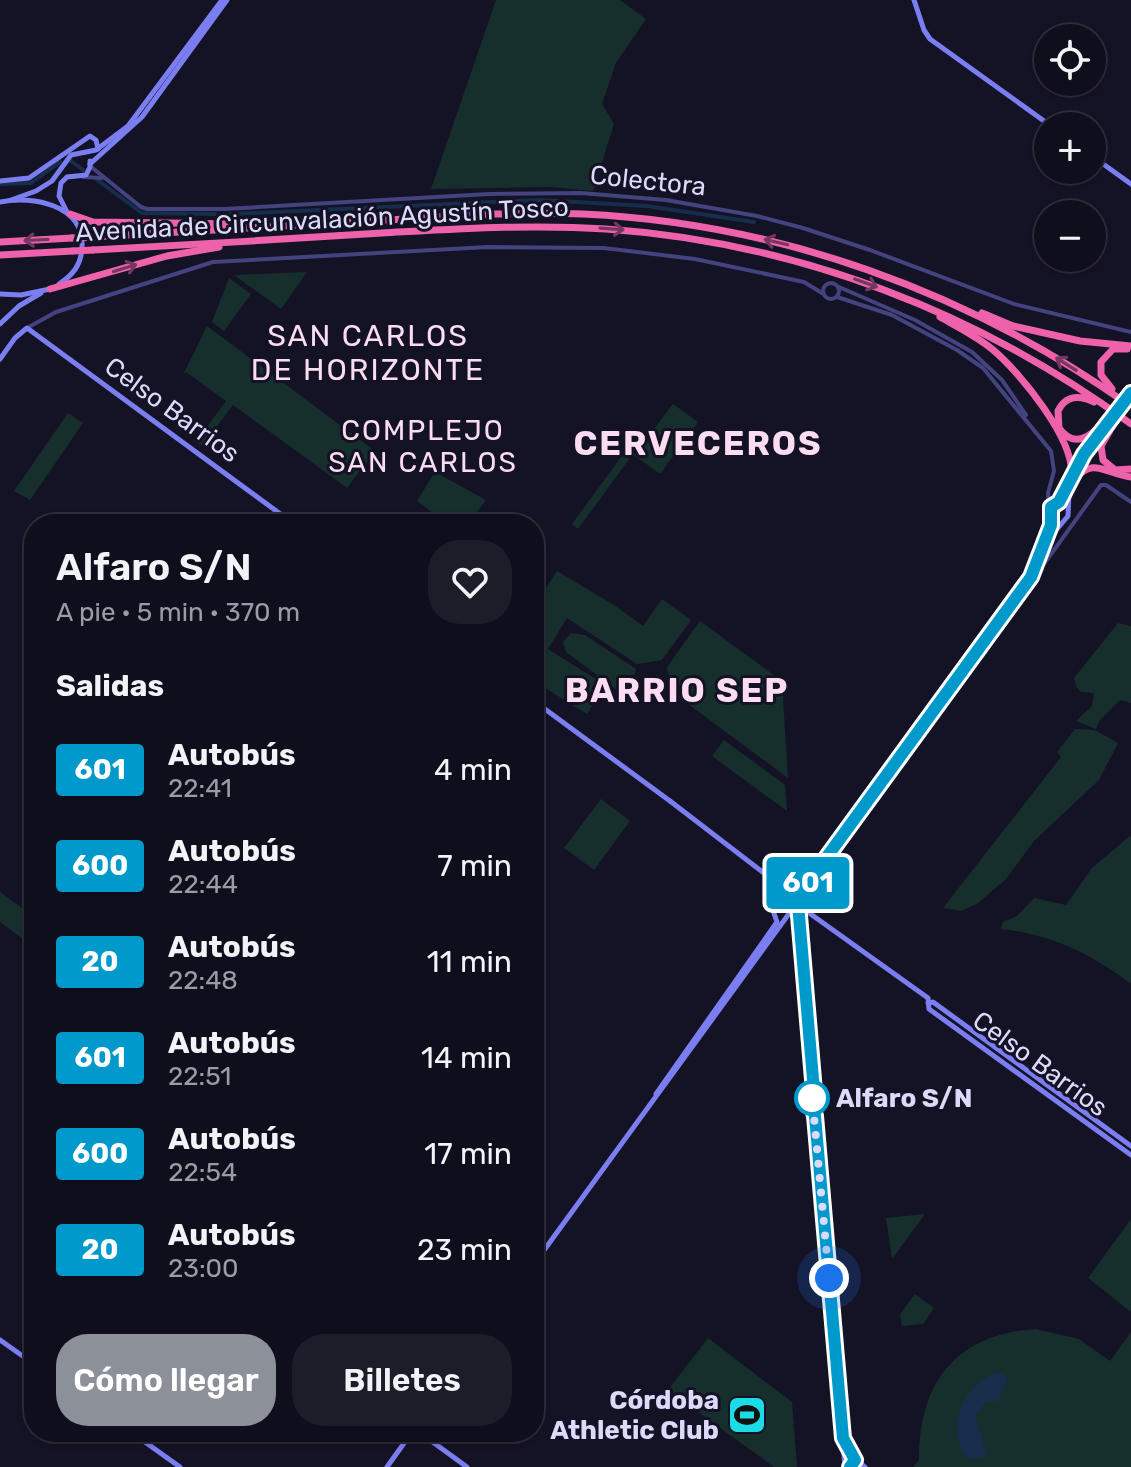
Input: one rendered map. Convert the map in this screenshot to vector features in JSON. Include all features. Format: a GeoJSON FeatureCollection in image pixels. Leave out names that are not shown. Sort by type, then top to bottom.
{"type":"FeatureCollection","features":[{"type":"Feature","properties":{"kind":"highway"},"geometry":{"type":"LineString","coordinates":[[68,214],[93,222],[212,227]]}},
{"type":"Feature","properties":{"kind":"highway","name":"Avenida de Circunvalación Agustín Tosco"},"geometry":{"type":"LineString","coordinates":[[0,242],[212,227],[272,227],[503,214],[620,217],[704,227],[781,243],[896,280],[961,307],[1016,335],[1124,407],[1131,427]]}},
{"type":"Feature","properties":{"kind":"highway","name":"Avenida de Circunvalación Agustín Tosco"},"geometry":{"type":"LineString","coordinates":[[0,255],[208,246],[524,226],[656,234],[778,256],[853,278],[925,306],[1124,407]]}},
{"type":"Feature","properties":{"kind":"highway"},"geometry":{"type":"LineString","coordinates":[[48,290],[208,246]]}},
{"type":"Feature","properties":{"kind":"highway"},"geometry":{"type":"LineString","coordinates":[[896,280],[934,291],[1013,326],[1086,342],[1112,342],[1131,348]]}},
{"type":"Feature","properties":{"kind":"highway"},"geometry":{"type":"LineString","coordinates":[[925,306],[986,344],[1011,368],[1050,419],[1070,457],[1072,478]]}},
{"type":"Feature","properties":{"kind":"highway"},"geometry":{"type":"LineString","coordinates":[[1124,407],[1104,381],[1100,365],[1113,349],[1131,348]]}},
{"type":"Feature","properties":{"kind":"highway"},"geometry":{"type":"LineString","coordinates":[[1124,407],[1077,397],[1063,402],[1056,417],[1063,433],[1078,440],[1108,424],[1124,407],[1130,390]]}},
{"type":"Feature","properties":{"kind":"highway"},"geometry":{"type":"LineString","coordinates":[[1108,424],[1101,446],[1103,460],[1115,470],[1131,469]]}},
{"type":"Feature","properties":{"kind":"highway"},"geometry":{"type":"LineString","coordinates":[[1072,478],[1083,469],[1093,467],[1131,477]]}},
{"type":"Feature","properties":{"kind":"main road"},"geometry":{"type":"LineString","coordinates":[[10,200],[44,186],[58,176],[73,154],[98,152],[126,134],[142,117],[224,0]]}},
{"type":"Feature","properties":{"kind":"main road"},"geometry":{"type":"LineString","coordinates":[[914,0],[930,39],[1034,114]]}},
{"type":"Feature","properties":{"kind":"main road"},"geometry":{"type":"LineString","coordinates":[[0,181],[29,178],[90,136],[96,140],[98,152],[83,177],[65,178],[59,188],[60,200],[81,234],[81,256],[71,275],[19,306],[0,324]]}},
{"type":"Feature","properties":{"kind":"main road"},"geometry":{"type":"LineString","coordinates":[[84,154],[90,165]]}},
{"type":"Feature","properties":{"kind":"main road"},"geometry":{"type":"LineString","coordinates":[[66,162],[68,172],[75,177]]}},
{"type":"Feature","properties":{"kind":"main road"},"geometry":{"type":"LineString","coordinates":[[1106,166],[1131,184]]}},
{"type":"Feature","properties":{"kind":"main road"},"geometry":{"type":"LineString","coordinates":[[0,200],[43,202],[68,214]]}},
{"type":"Feature","properties":{"kind":"main road"},"geometry":{"type":"LineString","coordinates":[[0,294],[21,295],[48,290]]}},
{"type":"Feature","properties":{"kind":"main road"},"geometry":{"type":"LineString","coordinates":[[0,359],[15,338],[27,328]]}},
{"type":"Feature","properties":{"kind":"main road","name":"Celso Barrios"},"geometry":{"type":"LineString","coordinates":[[27,328],[280,514]]}},
{"type":"Feature","properties":{"kind":"main road"},"geometry":{"type":"LineString","coordinates":[[935,713],[1031,577],[1047,538],[1051,514],[1108,424]]}},
{"type":"Feature","properties":{"kind":"main road"},"geometry":{"type":"LineString","coordinates":[[544,1250],[1032,580],[1052,535],[1069,509],[1072,478]]}},
{"type":"Feature","properties":{"kind":"main road"},"geometry":{"type":"LineString","coordinates":[[1057,503],[1069,509]]}},
{"type":"Feature","properties":{"kind":"main road"},"geometry":{"type":"LineString","coordinates":[[1051,514],[1064,520]]}},
{"type":"Feature","properties":{"kind":"main road"},"geometry":{"type":"LineString","coordinates":[[544,708],[784,885]]}},
{"type":"Feature","properties":{"kind":"main road"},"geometry":{"type":"LineString","coordinates":[[654,1098],[658,1088],[776,927],[775,912],[769,897],[769,877],[670,801]]}},
{"type":"Feature","properties":{"kind":"main road"},"geometry":{"type":"LineString","coordinates":[[863,1467],[850,1463],[843,1438],[798,904],[799,892],[871,801]]}},
{"type":"Feature","properties":{"kind":"main road"},"geometry":{"type":"LineString","coordinates":[[771,886],[777,883],[799,892]]}},
{"type":"Feature","properties":{"kind":"main road"},"geometry":{"type":"LineString","coordinates":[[775,912],[781,897],[799,892]]}},
{"type":"Feature","properties":{"kind":"main road","name":"Celso Barrios"},"geometry":{"type":"LineString","coordinates":[[798,904],[928,998],[929,1009],[1131,1155]]}},
{"type":"Feature","properties":{"kind":"main road"},"geometry":{"type":"LineString","coordinates":[[775,912],[784,917],[792,912]]}},
{"type":"Feature","properties":{"kind":"main road"},"geometry":{"type":"LineString","coordinates":[[759,954],[762,944]]}},
{"type":"Feature","properties":{"kind":"main road","name":"Celso Barrios"},"geometry":{"type":"LineString","coordinates":[[928,1003],[933,1002],[1131,1146]]}},
{"type":"Feature","properties":{"kind":"main road"},"geometry":{"type":"LineString","coordinates":[[1031,1072],[1031,1079],[1051,1096]]}},
{"type":"Feature","properties":{"kind":"main road"},"geometry":{"type":"LineString","coordinates":[[1068,1108],[1073,1108],[1074,1103]]}},
{"type":"Feature","properties":{"kind":"main road"},"geometry":{"type":"LineString","coordinates":[[0,1340],[24,1357]]}},
{"type":"Feature","properties":{"kind":"main road"},"geometry":{"type":"LineString","coordinates":[[145,1442],[180,1467]]}},
{"type":"Feature","properties":{"kind":"main road"},"geometry":{"type":"LineString","coordinates":[[387,1467],[405,1442]]}},
{"type":"Feature","properties":{"kind":"main road"},"geometry":{"type":"LineString","coordinates":[[433,1442],[467,1467]]}},
{"type":"Feature","properties":{"kind":"street","name":"Colectora"},"geometry":{"type":"LineString","coordinates":[[90,165],[147,209],[225,209],[536,193],[666,200],[757,216],[803,228],[1014,304],[1131,332]]}},
{"type":"Feature","properties":{"kind":"street"},"geometry":{"type":"LineString","coordinates":[[83,177],[104,178]]}},
{"type":"Feature","properties":{"kind":"street"},"geometry":{"type":"LineString","coordinates":[[27,328],[56,312],[213,262],[488,247],[604,248],[695,259],[839,287],[915,320],[972,352],[1002,380],[1039,433]]}},
{"type":"Feature","properties":{"kind":"street"},"geometry":{"type":"LineString","coordinates":[[804,282],[824,296],[837,297],[892,315],[969,357],[996,381],[1049,446],[1054,461],[1048,493],[1051,514]]}},
{"type":"Feature","properties":{"kind":"street"},"geometry":{"type":"LineString","coordinates":[[822,293],[829,284]]}},
{"type":"Feature","properties":{"kind":"street"},"geometry":{"type":"LineString","coordinates":[[837,297],[839,287]]}},
{"type":"Feature","properties":{"kind":"street"},"geometry":{"type":"LineString","coordinates":[[1032,580],[1104,484],[1131,502]]}},
{"type":"Feature","properties":{"kind":"street"},"geometry":{"type":"LineString","coordinates":[[1048,493],[1057,503]]}},
{"type":"Feature","properties":{"kind":"street"},"geometry":{"type":"LineString","coordinates":[[1069,509],[1082,511]]}},
{"type":"Feature","properties":{"kind":"street"},"geometry":{"type":"LineString","coordinates":[[1064,520],[1072,526]]}},
{"type":"Feature","properties":{"kind":"green space"},"geometry":{"type":"Polygon","coordinates":[[[496,0],[620,0],[646,19],[616,63],[602,104],[614,124],[593,191],[549,187],[431,189],[496,0]]]}},
{"type":"Feature","properties":{"kind":"green space"},"geometry":{"type":"Polygon","coordinates":[[[307,272],[281,309],[234,275],[307,272]]]}},
{"type":"Feature","properties":{"kind":"green space"},"geometry":{"type":"Polygon","coordinates":[[[229,278],[251,294],[224,331],[212,322],[229,278]]]}},
{"type":"Feature","properties":{"kind":"green space"},"geometry":{"type":"Polygon","coordinates":[[[207,326],[375,451],[347,488],[233,405],[202,446],[196,442],[226,401],[186,372],[183,375],[207,326]]]}},
{"type":"Feature","properties":{"kind":"green space"},"geometry":{"type":"Polygon","coordinates":[[[673,404],[698,422],[660,474],[634,455],[673,404]]]}},
{"type":"Feature","properties":{"kind":"green space"},"geometry":{"type":"Polygon","coordinates":[[[68,413],[83,423],[30,500],[14,491],[68,413]]]}},
{"type":"Feature","properties":{"kind":"green space"},"geometry":{"type":"Polygon","coordinates":[[[624,453],[630,458],[578,529],[572,524],[624,453]]]}},
{"type":"Feature","properties":{"kind":"green space"},"geometry":{"type":"Polygon","coordinates":[[[435,472],[486,500],[476,514],[435,514],[417,501],[435,472]]]}},
{"type":"Feature","properties":{"kind":"green space"},"geometry":{"type":"Polygon","coordinates":[[[557,571],[643,626],[662,599],[691,620],[662,660],[637,664],[567,618],[548,649],[605,685],[587,714],[544,687],[544,591],[557,571]]]}},
{"type":"Feature","properties":{"kind":"green space"},"geometry":{"type":"Polygon","coordinates":[[[700,621],[782,681],[788,778],[672,692],[667,667],[700,621]]]}},
{"type":"Feature","properties":{"kind":"green space"},"geometry":{"type":"Polygon","coordinates":[[[1118,623],[1131,626],[1131,703],[1120,700],[1100,720],[1096,729],[1076,721],[1092,706],[1094,693],[1081,692],[1074,678],[1118,623]]]}},
{"type":"Feature","properties":{"kind":"green space"},"geometry":{"type":"Polygon","coordinates":[[[571,633],[585,635],[636,669],[634,675],[624,676],[619,681],[628,698],[566,652],[563,642],[571,633]]]}},
{"type":"Feature","properties":{"kind":"green space"},"geometry":{"type":"Polygon","coordinates":[[[1075,729],[1095,730],[1118,743],[1099,780],[1034,841],[1006,879],[977,904],[961,911],[943,908],[1061,757],[1057,752],[1075,729]]]}},
{"type":"Feature","properties":{"kind":"green space"},"geometry":{"type":"Polygon","coordinates":[[[724,740],[785,785],[787,811],[712,756],[724,740]]]}},
{"type":"Feature","properties":{"kind":"green space"},"geometry":{"type":"Polygon","coordinates":[[[601,799],[630,821],[594,870],[564,848],[601,799]]]}},
{"type":"Feature","properties":{"kind":"green space"},"geometry":{"type":"Polygon","coordinates":[[[1131,835],[1131,984],[1070,947],[1036,935],[1001,929],[1003,922],[1017,916],[1034,898],[1066,905],[1092,868],[1131,835]]]}},
{"type":"Feature","properties":{"kind":"green space"},"geometry":{"type":"Polygon","coordinates":[[[0,892],[24,910],[24,940],[0,922],[0,892]]]}},
{"type":"Feature","properties":{"kind":"green space"},"geometry":{"type":"Polygon","coordinates":[[[925,1214],[892,1259],[886,1218],[925,1214]]]}},
{"type":"Feature","properties":{"kind":"green space"},"geometry":{"type":"Polygon","coordinates":[[[1131,1219],[1131,1312],[1088,1278],[1131,1219]]]}},
{"type":"Feature","properties":{"kind":"green space"},"geometry":{"type":"Polygon","coordinates":[[[915,1294],[934,1308],[923,1324],[902,1326],[900,1314],[915,1294]]]}},
{"type":"Feature","properties":{"kind":"green space"},"geometry":{"type":"Polygon","coordinates":[[[1036,1329],[1079,1339],[1110,1361],[1131,1332],[1131,1467],[913,1467],[919,1460],[926,1407],[948,1367],[964,1352],[984,1341],[1036,1329]]]}},
{"type":"Feature","properties":{"kind":"green space","name":"Córdoba Athletic Club"},"geometry":{"type":"Polygon","coordinates":[[[708,1338],[792,1402],[797,1467],[774,1467],[668,1390],[708,1338]]]}},
{"type":"Feature","properties":{"kind":"water"},"geometry":{"type":"Polygon","coordinates":[[[998,1372],[1005,1375],[1007,1380],[998,1401],[986,1402],[975,1416],[986,1452],[983,1457],[968,1459],[957,1434],[961,1408],[975,1386],[998,1372]]]}},
{"type":"Feature","properties":{"kind":"waterway"},"geometry":{"type":"LineString","coordinates":[[71,161],[83,170]]}},
{"type":"Feature","properties":{"kind":"waterway"},"geometry":{"type":"LineString","coordinates":[[0,184],[31,183],[60,162]]}},
{"type":"Feature","properties":{"kind":"waterway"},"geometry":{"type":"LineString","coordinates":[[96,179],[142,213],[215,214]]}},
{"type":"Feature","properties":{"kind":"waterway"},"geometry":{"type":"LineString","coordinates":[[230,214],[540,200],[647,206],[754,222]]}},
{"type":"Feature","properties":{"kind":"bus line","name":"601"},"geometry":{"type":"LineString","coordinates":[[850,1467],[855,1460],[843,1438],[812,1106],[814,1091],[798,904],[802,891],[1031,577],[1051,525],[1051,507],[1059,502],[1073,472],[1110,416],[1131,393]]}},
{"type":"Feature","properties":{"kind":"place","name":"Alfaro S/N"},"geometry":{"type":"Point","coordinates":[812,1098]}},
{"type":"Feature","properties":{"kind":"place","name":"Córdoba Athletic Club"},"geometry":{"type":"Point","coordinates":[747,1415]}},
{"type":"Feature","properties":{"kind":"district","name":"SAN CARLOS DE HORIZONTE"},"geometry":{"type":"Point","coordinates":[368,353]}},
{"type":"Feature","properties":{"kind":"district","name":"CERVECEROS"},"geometry":{"type":"Point","coordinates":[698,443]}},
{"type":"Feature","properties":{"kind":"district","name":"COMPLEJO SAN CARLOS"},"geometry":{"type":"Point","coordinates":[423,446]}},
{"type":"Feature","properties":{"kind":"district","name":"BARRIO SEP"},"geometry":{"type":"Point","coordinates":[677,690]}},
{"type":"Feature","properties":{"kind":"route"},"geometry":{"type":"LineString","coordinates":[[812,1098],[812,1095],[829,1278]]}}]}
